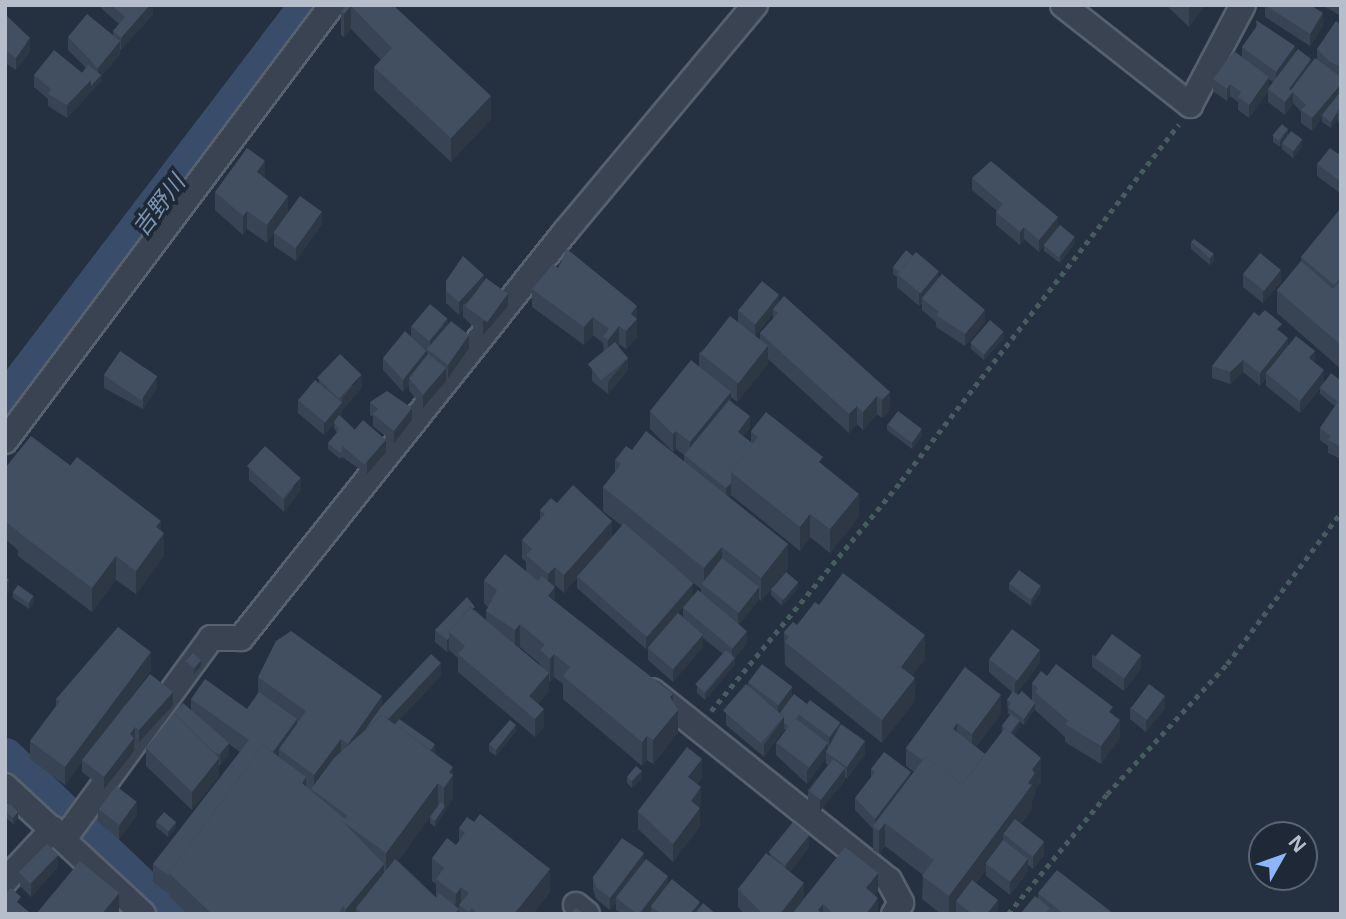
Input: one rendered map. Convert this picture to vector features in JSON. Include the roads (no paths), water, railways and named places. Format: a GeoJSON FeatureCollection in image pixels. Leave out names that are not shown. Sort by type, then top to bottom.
{"type":"FeatureCollection","features":[{"type":"Feature","properties":{"kind":"street"},"geometry":{"type":"LineString","coordinates":[[5,441],[332,5]]}},
{"type":"Feature","properties":{"kind":"street"},"geometry":{"type":"LineString","coordinates":[[5,881],[68,829],[211,638],[241,638],[565,232],[755,5]]}},
{"type":"Feature","properties":{"kind":"street"},"geometry":{"type":"LineString","coordinates":[[1063,5],[1190,105],[1243,5]]}},
{"type":"Feature","properties":{"kind":"street"},"geometry":{"type":"LineString","coordinates":[[632,675],[889,880],[901,903],[894,914]]}},
{"type":"Feature","properties":{"kind":"street"},"geometry":{"type":"LineString","coordinates":[[5,786],[68,829],[143,914]]}},
{"type":"Feature","properties":{"kind":"waterway","name":"吉野川"},"geometry":{"type":"LineString","coordinates":[[5,405],[310,5]]}},
{"type":"Feature","properties":{"kind":"waterway"},"geometry":{"type":"LineString","coordinates":[[5,758],[168,914]]}}]}
